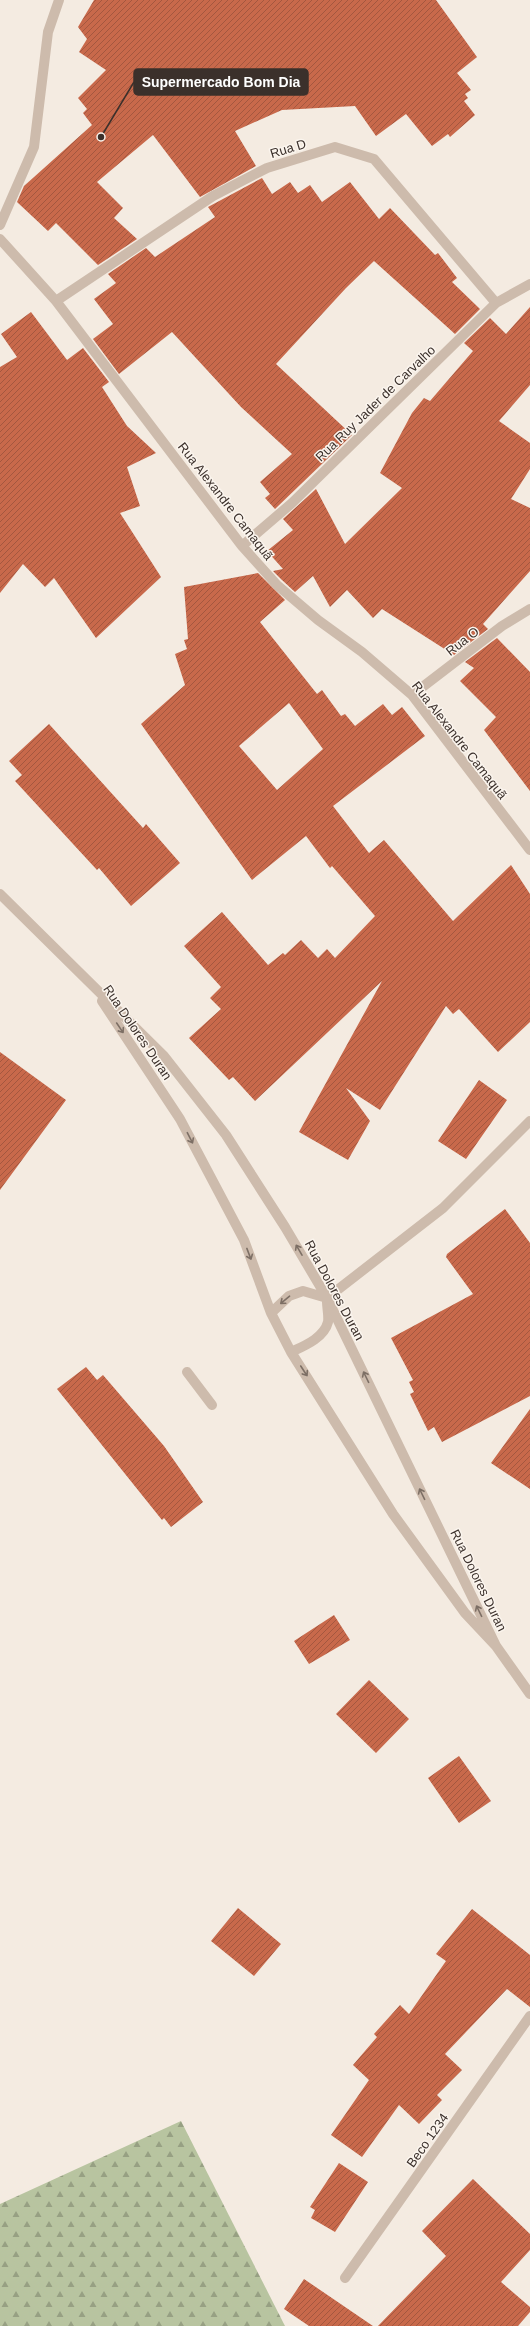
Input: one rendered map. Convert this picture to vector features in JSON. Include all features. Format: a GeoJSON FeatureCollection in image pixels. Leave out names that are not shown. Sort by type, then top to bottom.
{"type":"FeatureCollection","features":[{"type":"Feature","properties":{"kind":"street"},"geometry":{"type":"LineString","coordinates":[[0,225],[34,148],[48,32],[59,0]]}},
{"type":"Feature","properties":{"kind":"street","name":"Rua D"},"geometry":{"type":"LineString","coordinates":[[56,301],[213,196],[267,168],[335,147],[374,159],[496,303]]}},
{"type":"Feature","properties":{"kind":"street","name":"Rua Alexandre Camaquã"},"geometry":{"type":"LineString","coordinates":[[0,239],[56,301],[242,546],[277,585],[318,620],[362,652],[412,696],[530,850]]}},
{"type":"Feature","properties":{"kind":"street","name":"Rua Ruy Jader de Carvalho"},"geometry":{"type":"LineString","coordinates":[[242,546],[292,503],[496,303],[530,284]]}},
{"type":"Feature","properties":{"kind":"street","name":"Rua O"},"geometry":{"type":"LineString","coordinates":[[412,696],[502,626],[530,609]]}},
{"type":"Feature","properties":{"kind":"street","name":"Rua Dolores Duran"},"geometry":{"type":"LineString","coordinates":[[0,894],[164,1056],[226,1135],[286,1227],[327,1298],[496,1646]]}},
{"type":"Feature","properties":{"kind":"street","name":"Rua Dolores Duran"},"geometry":{"type":"LineString","coordinates":[[91,984],[180,1119],[244,1240],[271,1312],[292,1352],[392,1514],[465,1613],[496,1646],[530,1694]]}},
{"type":"Feature","properties":{"kind":"street"},"geometry":{"type":"LineString","coordinates":[[327,1298],[442,1208],[530,1121]]}},
{"type":"Feature","properties":{"kind":"street"},"geometry":{"type":"LineString","coordinates":[[271,1312],[289,1296],[303,1291],[327,1298]]}},
{"type":"Feature","properties":{"kind":"street"},"geometry":{"type":"LineString","coordinates":[[292,1352],[309,1344],[321,1333],[328,1322],[327,1298]]}},
{"type":"Feature","properties":{"kind":"street"},"geometry":{"type":"LineString","coordinates":[[187,1372],[212,1405]]}},
{"type":"Feature","properties":{"kind":"street","name":"Beco 1234"},"geometry":{"type":"LineString","coordinates":[[345,2278],[530,2016]]}},
{"type":"Feature","properties":{"kind":"green space"},"geometry":{"type":"Polygon","coordinates":[[[181,2121],[285,2326],[0,2326],[0,2204],[181,2121]]]}},
{"type":"Feature","properties":{"kind":"building"},"geometry":{"type":"Polygon","coordinates":[[[94,0],[436,0],[477,57],[457,73],[471,90],[465,94],[468,98],[464,101],[475,115],[450,137],[448,134],[432,146],[406,114],[376,136],[355,106],[282,110],[235,131],[256,166],[200,197],[153,135],[97,182],[123,208],[114,218],[137,239],[98,265],[56,223],[48,231],[17,202],[24,186],[92,125],[83,113],[87,109],[78,98],[106,70],[79,52],[87,39],[78,27],[94,0]]]}},
{"type":"Feature","properties":{"kind":"building"},"geometry":{"type":"Polygon","coordinates":[[[262,178],[272,194],[290,182],[298,193],[310,185],[322,202],[350,182],[379,219],[390,208],[435,255],[438,253],[457,278],[452,282],[480,309],[455,334],[374,261],[346,288],[276,364],[352,435],[275,509],[265,498],[270,494],[260,482],[292,454],[241,407],[172,332],[119,374],[93,339],[113,324],[94,299],[116,283],[108,274],[146,248],[155,257],[215,217],[208,207],[262,178]]]}},
{"type":"Feature","properties":{"kind":"building"},"geometry":{"type":"Polygon","coordinates":[[[530,307],[530,385],[499,421],[530,443],[530,469],[511,499],[530,508],[530,571],[483,624],[488,629],[454,655],[382,609],[373,618],[347,590],[330,607],[313,576],[295,592],[273,571],[283,569],[267,551],[293,530],[283,519],[316,489],[345,544],[402,488],[380,473],[412,413],[424,398],[430,401],[473,351],[464,343],[490,318],[506,334],[530,307]]]}},
{"type":"Feature","properties":{"kind":"building"},"geometry":{"type":"Polygon","coordinates":[[[31,312],[67,360],[83,348],[109,382],[102,387],[127,426],[156,453],[127,467],[140,506],[120,513],[161,577],[96,638],[54,578],[45,587],[23,564],[0,593],[0,367],[17,357],[1,334],[31,312]]]}},
{"type":"Feature","properties":{"kind":"building"},"geometry":{"type":"Polygon","coordinates":[[[258,573],[285,600],[260,622],[317,694],[322,690],[341,716],[345,714],[355,726],[383,704],[392,715],[402,707],[425,736],[333,806],[369,853],[384,840],[453,921],[511,865],[530,894],[530,1022],[498,1052],[459,1009],[453,1014],[446,1006],[380,1110],[346,1088],[370,1121],[348,1160],[299,1132],[382,981],[255,1101],[233,1077],[229,1080],[189,1038],[221,1009],[210,998],[221,987],[184,946],[222,912],[268,965],[283,953],[285,955],[301,940],[318,958],[327,949],[335,958],[375,916],[332,866],[330,868],[306,836],[252,880],[141,724],[185,685],[175,654],[187,649],[184,640],[188,639],[184,587],[258,573]],[[289,703],[239,746],[277,790],[323,749],[289,703]]]}},
{"type":"Feature","properties":{"kind":"building"},"geometry":{"type":"Polygon","coordinates":[[[497,638],[530,672],[530,791],[484,730],[496,717],[460,681],[474,668],[465,662],[497,638]]]}},
{"type":"Feature","properties":{"kind":"building"},"geometry":{"type":"Polygon","coordinates":[[[49,724],[143,828],[146,824],[180,863],[131,906],[99,868],[97,870],[15,781],[22,775],[9,761],[49,724]]]}},
{"type":"Feature","properties":{"kind":"building"},"geometry":{"type":"Polygon","coordinates":[[[0,1052],[66,1100],[0,1190],[0,1052]]]}},
{"type":"Feature","properties":{"kind":"building"},"geometry":{"type":"Polygon","coordinates":[[[479,1080],[507,1100],[466,1159],[438,1141],[479,1080]]]}},
{"type":"Feature","properties":{"kind":"building"},"geometry":{"type":"Polygon","coordinates":[[[505,1209],[530,1243],[530,1396],[442,1442],[434,1427],[428,1431],[410,1394],[414,1392],[409,1382],[413,1380],[391,1338],[473,1294],[446,1257],[447,1254],[505,1209]]]}},
{"type":"Feature","properties":{"kind":"building"},"geometry":{"type":"Polygon","coordinates":[[[86,1367],[97,1380],[103,1375],[164,1446],[203,1502],[171,1527],[164,1518],[162,1520],[57,1389],[86,1367]]]}},
{"type":"Feature","properties":{"kind":"building"},"geometry":{"type":"Polygon","coordinates":[[[530,1409],[530,1489],[491,1463],[530,1409]]]}},
{"type":"Feature","properties":{"kind":"building"},"geometry":{"type":"Polygon","coordinates":[[[334,1615],[350,1640],[309,1664],[294,1641],[334,1615]]]}},
{"type":"Feature","properties":{"kind":"building"},"geometry":{"type":"Polygon","coordinates":[[[369,1680],[409,1719],[376,1753],[336,1714],[369,1680]]]}},
{"type":"Feature","properties":{"kind":"building"},"geometry":{"type":"Polygon","coordinates":[[[459,1756],[491,1801],[459,1823],[428,1778],[459,1756]]]}},
{"type":"Feature","properties":{"kind":"building"},"geometry":{"type":"Polygon","coordinates":[[[238,1908],[281,1944],[254,1976],[211,1941],[238,1908]]]}},
{"type":"Feature","properties":{"kind":"building"},"geometry":{"type":"Polygon","coordinates":[[[472,1909],[530,1955],[530,2007],[507,1989],[445,2054],[462,2070],[437,2095],[442,2100],[419,2124],[399,2105],[362,2157],[331,2135],[369,2080],[353,2065],[377,2037],[374,2034],[400,2005],[409,2014],[446,1961],[436,1954],[472,1909]]]}},
{"type":"Feature","properties":{"kind":"building"},"geometry":{"type":"Polygon","coordinates":[[[339,2163],[368,2182],[335,2232],[311,2218],[315,2210],[310,2207],[339,2163]]]}},
{"type":"Feature","properties":{"kind":"building"},"geometry":{"type":"Polygon","coordinates":[[[473,2179],[530,2234],[530,2250],[501,2282],[530,2307],[530,2312],[518,2326],[378,2326],[446,2256],[422,2231],[473,2179]]]}},
{"type":"Feature","properties":{"kind":"building"},"geometry":{"type":"Polygon","coordinates":[[[304,2279],[373,2326],[309,2326],[284,2309],[304,2279]]]}},
{"type":"Feature","properties":{"kind":"place","name":"Supermercado Bom Dia"},"geometry":{"type":"Point","coordinates":[101,137]}}]}
